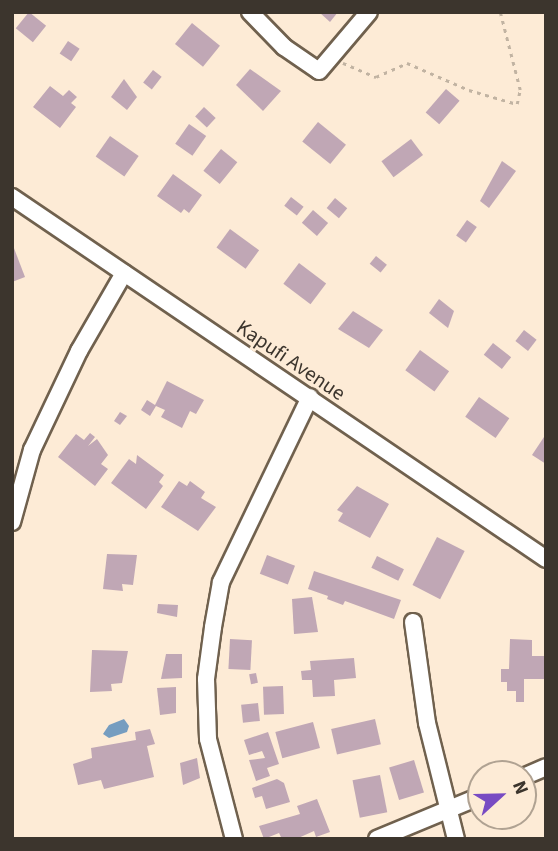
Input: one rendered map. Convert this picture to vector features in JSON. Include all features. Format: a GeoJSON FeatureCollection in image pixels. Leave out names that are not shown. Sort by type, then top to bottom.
{"type":"FeatureCollection","features":[{"type":"Feature","properties":{"kind":"street"},"geometry":{"type":"LineString","coordinates":[[250,12],[314,70],[324,70],[369,12]]}},
{"type":"Feature","properties":{"kind":"street","name":"Kapufi Avenue"},"geometry":{"type":"LineString","coordinates":[[12,197],[546,559]]}},
{"type":"Feature","properties":{"kind":"street"},"geometry":{"type":"LineString","coordinates":[[12,522],[32,450],[79,351],[124,273]]}},
{"type":"Feature","properties":{"kind":"street"},"geometry":{"type":"LineString","coordinates":[[234,839],[208,739],[206,678],[213,627],[222,582],[310,397]]}},
{"type":"Feature","properties":{"kind":"street"},"geometry":{"type":"LineString","coordinates":[[413,622],[427,723],[446,811],[456,839]]}},
{"type":"Feature","properties":{"kind":"street"},"geometry":{"type":"LineString","coordinates":[[377,839],[467,802]]}},
{"type":"Feature","properties":{"kind":"path"},"geometry":{"type":"LineString","coordinates":[[335,57],[376,78],[407,63],[469,90],[517,104],[520,90],[500,12]]}},
{"type":"Feature","properties":{"kind":"water"},"geometry":{"type":"Polygon","coordinates":[[[124,719],[129,726],[127,732],[109,738],[103,734],[109,725],[124,719]]]}},
{"type":"Feature","properties":{"kind":"building"},"geometry":{"type":"Polygon","coordinates":[[[29,12],[46,26],[33,42],[16,28],[29,12]]]}},
{"type":"Feature","properties":{"kind":"building"},"geometry":{"type":"Polygon","coordinates":[[[319,12],[338,12],[330,22],[319,12]]]}},
{"type":"Feature","properties":{"kind":"building"},"geometry":{"type":"Polygon","coordinates":[[[192,23],[220,46],[203,67],[175,44],[192,23]]]}},
{"type":"Feature","properties":{"kind":"building"},"geometry":{"type":"Polygon","coordinates":[[[68,41],[80,49],[71,61],[60,53],[68,41]]]}},
{"type":"Feature","properties":{"kind":"building"},"geometry":{"type":"Polygon","coordinates":[[[250,69],[281,91],[263,111],[236,85],[250,69]]]}},
{"type":"Feature","properties":{"kind":"building"},"geometry":{"type":"Polygon","coordinates":[[[153,70],[162,77],[152,89],[143,83],[153,70]]]}},
{"type":"Feature","properties":{"kind":"building"},"geometry":{"type":"Polygon","coordinates":[[[124,79],[137,97],[127,110],[111,97],[124,79]]]}},
{"type":"Feature","properties":{"kind":"building"},"geometry":{"type":"Polygon","coordinates":[[[50,86],[63,96],[69,90],[77,97],[71,103],[76,107],[60,128],[33,107],[50,86]]]}},
{"type":"Feature","properties":{"kind":"building"},"geometry":{"type":"Polygon","coordinates":[[[446,89],[460,101],[439,124],[426,112],[446,89]]]}},
{"type":"Feature","properties":{"kind":"building"},"geometry":{"type":"Polygon","coordinates":[[[204,107],[216,118],[207,127],[195,117],[204,107]]]}},
{"type":"Feature","properties":{"kind":"building"},"geometry":{"type":"Polygon","coordinates":[[[318,122],[346,145],[330,164],[302,141],[318,122]]]}},
{"type":"Feature","properties":{"kind":"building"},"geometry":{"type":"Polygon","coordinates":[[[189,124],[206,136],[192,156],[175,144],[189,124]]]}},
{"type":"Feature","properties":{"kind":"building"},"geometry":{"type":"Polygon","coordinates":[[[110,136],[139,156],[124,177],[96,156],[110,136]]]}},
{"type":"Feature","properties":{"kind":"building"},"geometry":{"type":"Polygon","coordinates":[[[411,139],[423,155],[393,177],[381,161],[411,139]]]}},
{"type":"Feature","properties":{"kind":"building"},"geometry":{"type":"Polygon","coordinates":[[[221,149],[237,162],[220,184],[203,171],[221,149]]]}},
{"type":"Feature","properties":{"kind":"building"},"geometry":{"type":"Polygon","coordinates":[[[502,161],[516,171],[489,208],[480,201],[502,161]]]}},
{"type":"Feature","properties":{"kind":"building"},"geometry":{"type":"Polygon","coordinates":[[[173,174],[202,195],[189,213],[184,209],[181,213],[157,196],[173,174]]]}},
{"type":"Feature","properties":{"kind":"building"},"geometry":{"type":"Polygon","coordinates":[[[291,197],[304,207],[297,216],[284,206],[291,197]]]}},
{"type":"Feature","properties":{"kind":"building"},"geometry":{"type":"Polygon","coordinates":[[[335,198],[347,208],[339,218],[327,208],[335,198]]]}},
{"type":"Feature","properties":{"kind":"building"},"geometry":{"type":"Polygon","coordinates":[[[313,210],[328,223],[317,236],[302,223],[313,210]]]}},
{"type":"Feature","properties":{"kind":"building"},"geometry":{"type":"Polygon","coordinates":[[[467,220],[477,227],[466,242],[456,236],[467,220]]]}},
{"type":"Feature","properties":{"kind":"building"},"geometry":{"type":"Polygon","coordinates":[[[230,229],[259,250],[246,269],[216,248],[230,229]]]}},
{"type":"Feature","properties":{"kind":"building"},"geometry":{"type":"Polygon","coordinates":[[[12,243],[25,277],[12,282],[12,243]]]}},
{"type":"Feature","properties":{"kind":"building"},"geometry":{"type":"Polygon","coordinates":[[[376,256],[387,265],[381,273],[370,264],[376,256]]]}},
{"type":"Feature","properties":{"kind":"building"},"geometry":{"type":"Polygon","coordinates":[[[299,263],[326,283],[311,304],[283,284],[299,263]]]}},
{"type":"Feature","properties":{"kind":"building"},"geometry":{"type":"Polygon","coordinates":[[[439,299],[454,311],[448,328],[429,313],[439,299]]]}},
{"type":"Feature","properties":{"kind":"building"},"geometry":{"type":"Polygon","coordinates":[[[353,311],[383,330],[369,348],[338,329],[353,311]]]}},
{"type":"Feature","properties":{"kind":"building"},"geometry":{"type":"Polygon","coordinates":[[[524,330],[537,340],[528,351],[515,341],[524,330]]]}},
{"type":"Feature","properties":{"kind":"building"},"geometry":{"type":"Polygon","coordinates":[[[493,343],[511,357],[502,369],[484,355],[493,343]]]}},
{"type":"Feature","properties":{"kind":"building"},"geometry":{"type":"Polygon","coordinates":[[[420,350],[449,371],[434,391],[405,370],[420,350]]]}},
{"type":"Feature","properties":{"kind":"building"},"geometry":{"type":"Polygon","coordinates":[[[167,381],[204,400],[196,414],[190,411],[182,428],[161,417],[165,410],[156,406],[150,416],[141,410],[147,400],[155,405],[167,381]]]}},
{"type":"Feature","properties":{"kind":"building"},"geometry":{"type":"Polygon","coordinates":[[[479,397],[509,418],[496,438],[465,417],[479,397]]]}},
{"type":"Feature","properties":{"kind":"building"},"geometry":{"type":"Polygon","coordinates":[[[120,412],[127,416],[120,425],[114,421],[120,412]]]}},
{"type":"Feature","properties":{"kind":"building"},"geometry":{"type":"Polygon","coordinates":[[[90,433],[95,437],[88,446],[97,439],[108,455],[101,464],[108,469],[95,486],[58,457],[76,434],[84,440],[90,433]]]}},
{"type":"Feature","properties":{"kind":"building"},"geometry":{"type":"Polygon","coordinates":[[[546,434],[546,464],[532,455],[546,434]]]}},
{"type":"Feature","properties":{"kind":"building"},"geometry":{"type":"Polygon","coordinates":[[[137,455],[164,475],[159,482],[163,486],[146,509],[111,483],[129,459],[136,464],[137,455]]]}},
{"type":"Feature","properties":{"kind":"building"},"geometry":{"type":"Polygon","coordinates":[[[179,481],[187,486],[190,481],[205,492],[201,498],[216,507],[198,531],[161,507],[179,481]]]}},
{"type":"Feature","properties":{"kind":"building"},"geometry":{"type":"Polygon","coordinates":[[[357,486],[389,504],[370,538],[338,521],[343,513],[337,510],[357,486]]]}},
{"type":"Feature","properties":{"kind":"building"},"geometry":{"type":"Polygon","coordinates":[[[437,537],[465,551],[440,599],[412,585],[437,537]]]}},
{"type":"Feature","properties":{"kind":"building"},"geometry":{"type":"Polygon","coordinates":[[[107,554],[137,555],[133,585],[122,584],[123,591],[103,589],[107,554]]]}},
{"type":"Feature","properties":{"kind":"building"},"geometry":{"type":"Polygon","coordinates":[[[267,555],[295,566],[288,584],[260,574],[267,555]]]}},
{"type":"Feature","properties":{"kind":"building"},"geometry":{"type":"Polygon","coordinates":[[[377,556],[404,569],[398,581],[371,568],[377,556]]]}},
{"type":"Feature","properties":{"kind":"building"},"geometry":{"type":"Polygon","coordinates":[[[314,571],[401,600],[394,619],[345,601],[343,605],[308,589],[314,571]]]}},
{"type":"Feature","properties":{"kind":"building"},"geometry":{"type":"Polygon","coordinates":[[[312,597],[318,632],[294,634],[292,599],[312,597]]]}},
{"type":"Feature","properties":{"kind":"building"},"geometry":{"type":"Polygon","coordinates":[[[158,604],[178,605],[177,617],[157,613],[158,604]]]}},
{"type":"Feature","properties":{"kind":"building"},"geometry":{"type":"Polygon","coordinates":[[[230,639],[252,640],[250,670],[228,669],[230,639]]]}},
{"type":"Feature","properties":{"kind":"building"},"geometry":{"type":"Polygon","coordinates":[[[510,639],[532,640],[532,656],[546,656],[546,679],[524,679],[524,702],[516,702],[516,691],[507,691],[507,682],[501,682],[501,669],[509,669],[510,639]]]}},
{"type":"Feature","properties":{"kind":"building"},"geometry":{"type":"Polygon","coordinates":[[[92,650],[128,651],[122,683],[111,684],[112,691],[90,692],[92,650]]]}},
{"type":"Feature","properties":{"kind":"building"},"geometry":{"type":"Polygon","coordinates":[[[166,654],[182,654],[182,678],[161,679],[166,654]]]}},
{"type":"Feature","properties":{"kind":"building"},"geometry":{"type":"Polygon","coordinates":[[[354,658],[356,678],[334,680],[335,696],[313,697],[312,680],[302,680],[301,671],[311,670],[310,661],[354,658]]]}},
{"type":"Feature","properties":{"kind":"building"},"geometry":{"type":"Polygon","coordinates":[[[256,673],[258,683],[251,684],[249,674],[256,673]]]}},
{"type":"Feature","properties":{"kind":"building"},"geometry":{"type":"Polygon","coordinates":[[[283,686],[284,714],[264,715],[263,687],[283,686]]]}},
{"type":"Feature","properties":{"kind":"building"},"geometry":{"type":"Polygon","coordinates":[[[176,687],[176,713],[160,715],[157,688],[176,687]]]}},
{"type":"Feature","properties":{"kind":"building"},"geometry":{"type":"Polygon","coordinates":[[[258,703],[260,721],[243,723],[241,705],[258,703]]]}},
{"type":"Feature","properties":{"kind":"building"},"geometry":{"type":"Polygon","coordinates":[[[375,719],[381,744],[337,754],[331,729],[375,719]]]}},
{"type":"Feature","properties":{"kind":"building"},"geometry":{"type":"Polygon","coordinates":[[[313,722],[320,748],[282,758],[275,732],[313,722]]]}},
{"type":"Feature","properties":{"kind":"building"},"geometry":{"type":"Polygon","coordinates":[[[150,729],[155,744],[147,746],[154,777],[104,789],[101,780],[78,785],[73,764],[92,758],[91,748],[136,740],[135,732],[150,729]]]}},
{"type":"Feature","properties":{"kind":"building"},"geometry":{"type":"Polygon","coordinates":[[[268,732],[279,764],[267,768],[270,776],[256,781],[249,760],[265,758],[262,751],[249,755],[244,740],[268,732]]]}},
{"type":"Feature","properties":{"kind":"building"},"geometry":{"type":"Polygon","coordinates":[[[197,758],[200,778],[183,785],[180,763],[197,758]]]}},
{"type":"Feature","properties":{"kind":"building"},"geometry":{"type":"Polygon","coordinates":[[[414,760],[424,793],[399,800],[389,768],[414,760]]]}},
{"type":"Feature","properties":{"kind":"building"},"geometry":{"type":"Polygon","coordinates":[[[380,775],[387,812],[360,818],[353,780],[380,775]]]}},
{"type":"Feature","properties":{"kind":"building"},"geometry":{"type":"Polygon","coordinates":[[[277,779],[284,783],[290,802],[266,809],[262,796],[255,798],[252,788],[277,779]]]}},
{"type":"Feature","properties":{"kind":"building"},"geometry":{"type":"Polygon","coordinates":[[[317,799],[330,832],[316,837],[314,831],[296,839],[282,839],[279,833],[264,839],[259,826],[300,814],[297,806],[317,799]]]}}]}
